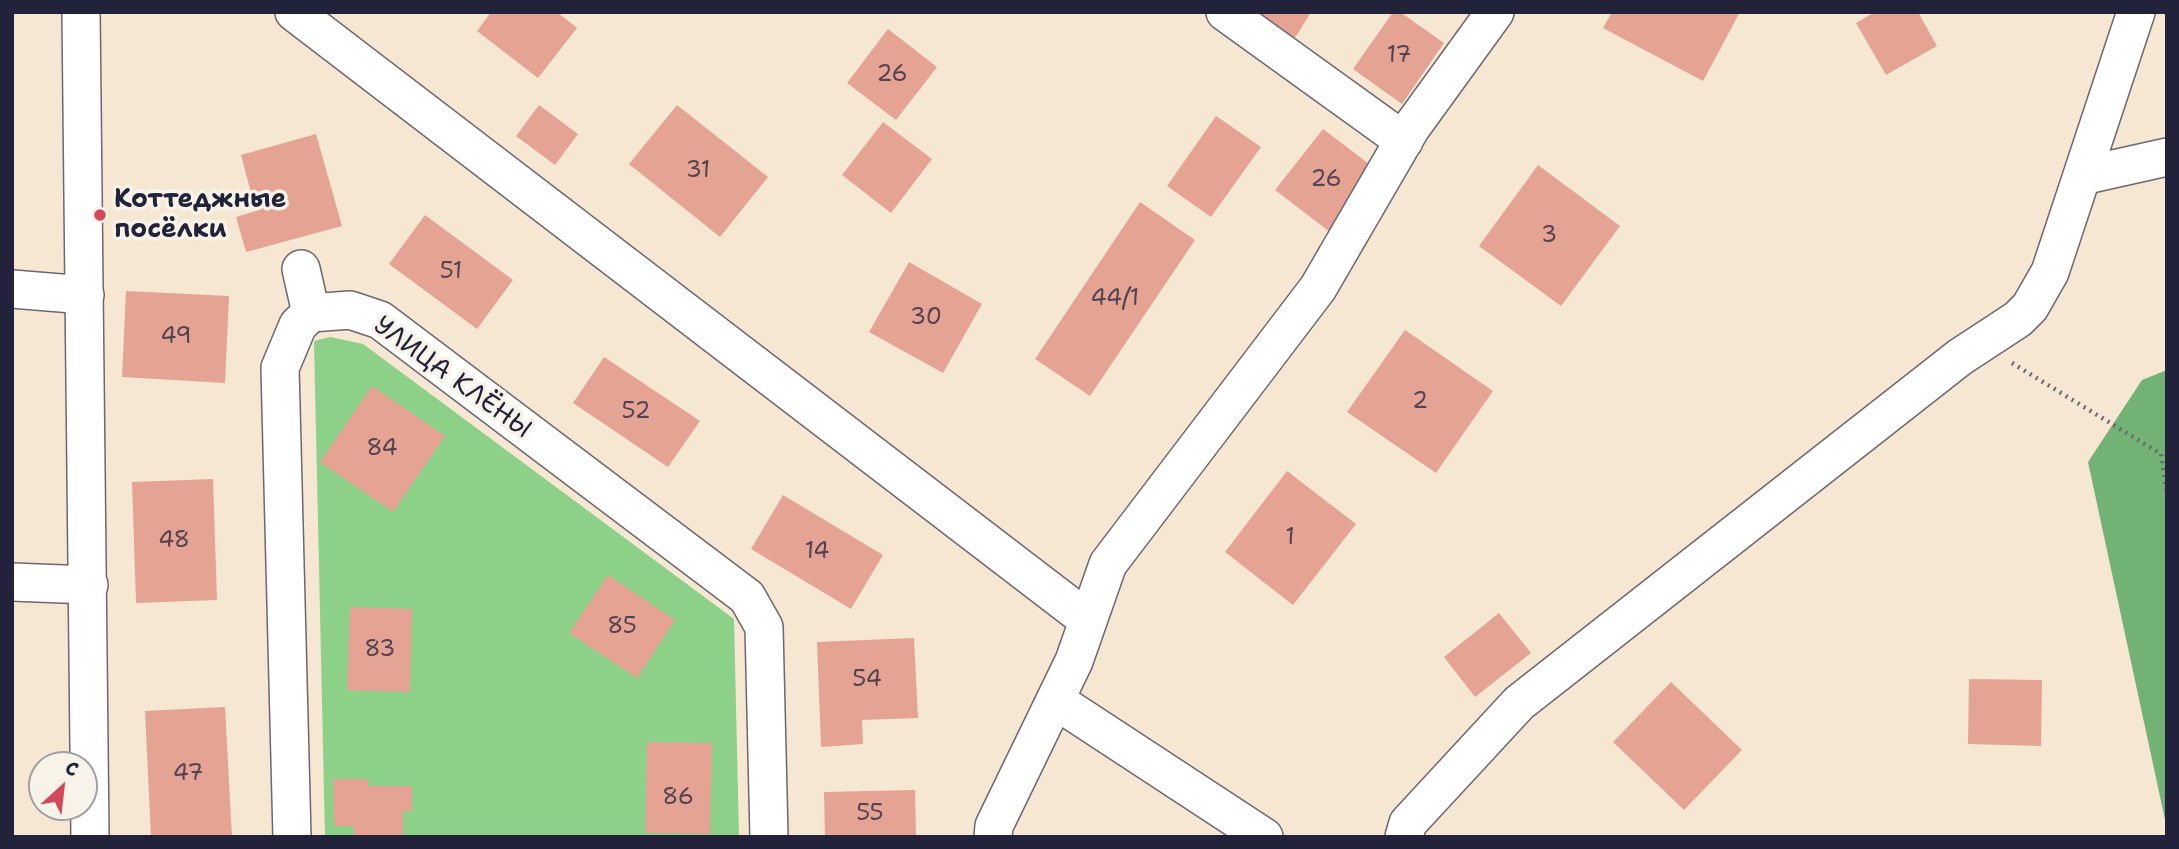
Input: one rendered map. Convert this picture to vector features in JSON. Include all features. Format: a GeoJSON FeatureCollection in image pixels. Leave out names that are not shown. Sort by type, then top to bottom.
{"type":"FeatureCollection","features":[{"type":"Feature","properties":{"kind":"street"},"geometry":{"type":"LineString","coordinates":[[81,12],[90,837]]}},
{"type":"Feature","properties":{"kind":"street"},"geometry":{"type":"LineString","coordinates":[[294,12],[1088,620]]}},
{"type":"Feature","properties":{"kind":"street"},"geometry":{"type":"LineString","coordinates":[[1225,12],[1404,141]]}},
{"type":"Feature","properties":{"kind":"street"},"geometry":{"type":"LineString","coordinates":[[993,837],[994,826],[1074,662],[1108,564],[1318,288],[1404,141],[1495,12]]}},
{"type":"Feature","properties":{"kind":"street"},"geometry":{"type":"LineString","coordinates":[[1412,832],[1519,703],[1950,366],[2018,319],[2030,307],[2050,272],[2136,12]]}},
{"type":"Feature","properties":{"kind":"street"},"geometry":{"type":"LineString","coordinates":[[2082,176],[2167,157]]}},
{"type":"Feature","properties":{"kind":"street"},"geometry":{"type":"LineString","coordinates":[[292,837],[280,368],[298,325],[312,313],[301,269]]}},
{"type":"Feature","properties":{"kind":"street"},"geometry":{"type":"LineString","coordinates":[[12,289],[85,295]]}},
{"type":"Feature","properties":{"kind":"street","name":"УЛИЦА КЛЁНЫ"},"geometry":{"type":"LineString","coordinates":[[312,313],[350,310],[380,320],[747,597],[764,627],[769,837]]}},
{"type":"Feature","properties":{"kind":"street"},"geometry":{"type":"LineString","coordinates":[[12,582],[89,585]]}},
{"type":"Feature","properties":{"kind":"street"},"geometry":{"type":"LineString","coordinates":[[1055,700],[1264,837]]}},
{"type":"Feature","properties":{"kind":"path"},"geometry":{"type":"LineString","coordinates":[[1982,343],[2161,454]]}},
{"type":"Feature","properties":{"kind":"path"},"geometry":{"type":"LineString","coordinates":[[2161,454],[2167,451]]}},
{"type":"Feature","properties":{"kind":"path"},"geometry":{"type":"LineString","coordinates":[[2161,454],[2167,494]]}},
{"type":"Feature","properties":{"kind":"green space"},"geometry":{"type":"Polygon","coordinates":[[[330,337],[363,344],[734,619],[739,837],[325,837],[314,341],[330,337]]]}},
{"type":"Feature","properties":{"kind":"green space"},"geometry":{"type":"Polygon","coordinates":[[[2167,370],[2167,829],[2088,462],[2142,380],[2167,370]]]}},
{"type":"Feature","properties":{"kind":"building"},"geometry":{"type":"Polygon","coordinates":[[[491,12],[557,12],[577,28],[538,78],[477,31],[491,12]]]}},
{"type":"Feature","properties":{"kind":"building"},"geometry":{"type":"Polygon","coordinates":[[[1254,12],[1311,12],[1295,38],[1254,12]]]}},
{"type":"Feature","properties":{"kind":"building"},"geometry":{"type":"Polygon","coordinates":[[[1393,12],[1400,12],[1444,43],[1402,104],[1353,69],[1393,12]]]}},
{"type":"Feature","properties":{"kind":"building"},"geometry":{"type":"Polygon","coordinates":[[[1612,12],[1740,12],[1703,81],[1603,28],[1612,12]]]}},
{"type":"Feature","properties":{"kind":"building"},"geometry":{"type":"Polygon","coordinates":[[[1875,12],[1918,12],[1937,46],[1886,75],[1856,23],[1875,12]]]}},
{"type":"Feature","properties":{"kind":"building"},"geometry":{"type":"Polygon","coordinates":[[[888,29],[937,67],[896,120],[847,83],[888,29]]]}},
{"type":"Feature","properties":{"kind":"building"},"geometry":{"type":"Polygon","coordinates":[[[539,105],[578,134],[555,165],[516,136],[539,105]]]}},
{"type":"Feature","properties":{"kind":"building"},"geometry":{"type":"Polygon","coordinates":[[[677,105],[768,177],[720,237],[629,164],[677,105]]]}},
{"type":"Feature","properties":{"kind":"building"},"geometry":{"type":"Polygon","coordinates":[[[1216,116],[1261,147],[1211,217],[1167,186],[1216,116]]]}},
{"type":"Feature","properties":{"kind":"building"},"geometry":{"type":"Polygon","coordinates":[[[883,122],[932,159],[891,213],[842,175],[883,122]]]}},
{"type":"Feature","properties":{"kind":"building"},"geometry":{"type":"Polygon","coordinates":[[[1323,129],[1377,170],[1330,232],[1275,190],[1323,129]]]}},
{"type":"Feature","properties":{"kind":"building"},"geometry":{"type":"Polygon","coordinates":[[[316,134],[342,226],[246,252],[236,217],[256,211],[241,155],[316,134]]]}},
{"type":"Feature","properties":{"kind":"building"},"geometry":{"type":"Polygon","coordinates":[[[1538,165],[1620,226],[1561,306],[1479,246],[1538,165]]]}},
{"type":"Feature","properties":{"kind":"building"},"geometry":{"type":"Polygon","coordinates":[[[1140,202],[1195,240],[1090,396],[1035,359],[1140,202]]]}},
{"type":"Feature","properties":{"kind":"building"},"geometry":{"type":"Polygon","coordinates":[[[425,215],[513,280],[477,329],[389,264],[425,215]]]}},
{"type":"Feature","properties":{"kind":"building"},"geometry":{"type":"Polygon","coordinates":[[[909,262],[982,304],[943,373],[869,332],[909,262]]]}},
{"type":"Feature","properties":{"kind":"building"},"geometry":{"type":"Polygon","coordinates":[[[126,291],[229,296],[225,383],[122,377],[126,291]]]}},
{"type":"Feature","properties":{"kind":"building"},"geometry":{"type":"Polygon","coordinates":[[[1405,330],[1493,391],[1436,473],[1347,412],[1405,330]]]}},
{"type":"Feature","properties":{"kind":"building"},"geometry":{"type":"Polygon","coordinates":[[[604,357],[700,421],[668,467],[573,403],[604,357]]]}},
{"type":"Feature","properties":{"kind":"building"},"geometry":{"type":"Polygon","coordinates":[[[372,386],[445,436],[393,512],[320,462],[372,386]]]}},
{"type":"Feature","properties":{"kind":"building"},"geometry":{"type":"Polygon","coordinates":[[[1287,471],[1356,524],[1293,605],[1225,552],[1287,471]]]}},
{"type":"Feature","properties":{"kind":"building"},"geometry":{"type":"Polygon","coordinates":[[[213,479],[217,600],[136,603],[132,482],[213,479]]]}},
{"type":"Feature","properties":{"kind":"building"},"geometry":{"type":"Polygon","coordinates":[[[783,495],[883,555],[851,609],[751,549],[783,495]]]}},
{"type":"Feature","properties":{"kind":"building"},"geometry":{"type":"Polygon","coordinates":[[[608,575],[675,620],[637,678],[569,633],[608,575]]]}},
{"type":"Feature","properties":{"kind":"building"},"geometry":{"type":"Polygon","coordinates":[[[350,607],[412,609],[410,692],[347,690],[350,607]]]}},
{"type":"Feature","properties":{"kind":"building"},"geometry":{"type":"Polygon","coordinates":[[[1499,613],[1531,653],[1475,697],[1444,657],[1499,613]]]}},
{"type":"Feature","properties":{"kind":"building"},"geometry":{"type":"Polygon","coordinates":[[[914,638],[918,718],[862,720],[863,744],[821,747],[817,642],[914,638]]]}},
{"type":"Feature","properties":{"kind":"building"},"geometry":{"type":"Polygon","coordinates":[[[1969,679],[2042,680],[2041,746],[1968,744],[1969,679]]]}},
{"type":"Feature","properties":{"kind":"building"},"geometry":{"type":"Polygon","coordinates":[[[1671,682],[1742,750],[1684,810],[1613,742],[1671,682]]]}},
{"type":"Feature","properties":{"kind":"building"},"geometry":{"type":"Polygon","coordinates":[[[225,707],[232,837],[151,837],[145,711],[225,707]]]}},
{"type":"Feature","properties":{"kind":"building"},"geometry":{"type":"Polygon","coordinates":[[[647,742],[712,743],[710,834],[645,833],[647,742]]]}},
{"type":"Feature","properties":{"kind":"building"},"geometry":{"type":"Polygon","coordinates":[[[333,779],[368,779],[368,786],[412,786],[412,811],[403,811],[403,837],[354,837],[354,826],[334,826],[333,779]]]}},
{"type":"Feature","properties":{"kind":"building"},"geometry":{"type":"Polygon","coordinates":[[[915,790],[916,837],[825,837],[824,792],[915,790]]]}},
{"type":"Feature","properties":{"kind":"place","name":"Коттеджные посёлки"},"geometry":{"type":"Point","coordinates":[100,215]}}]}
